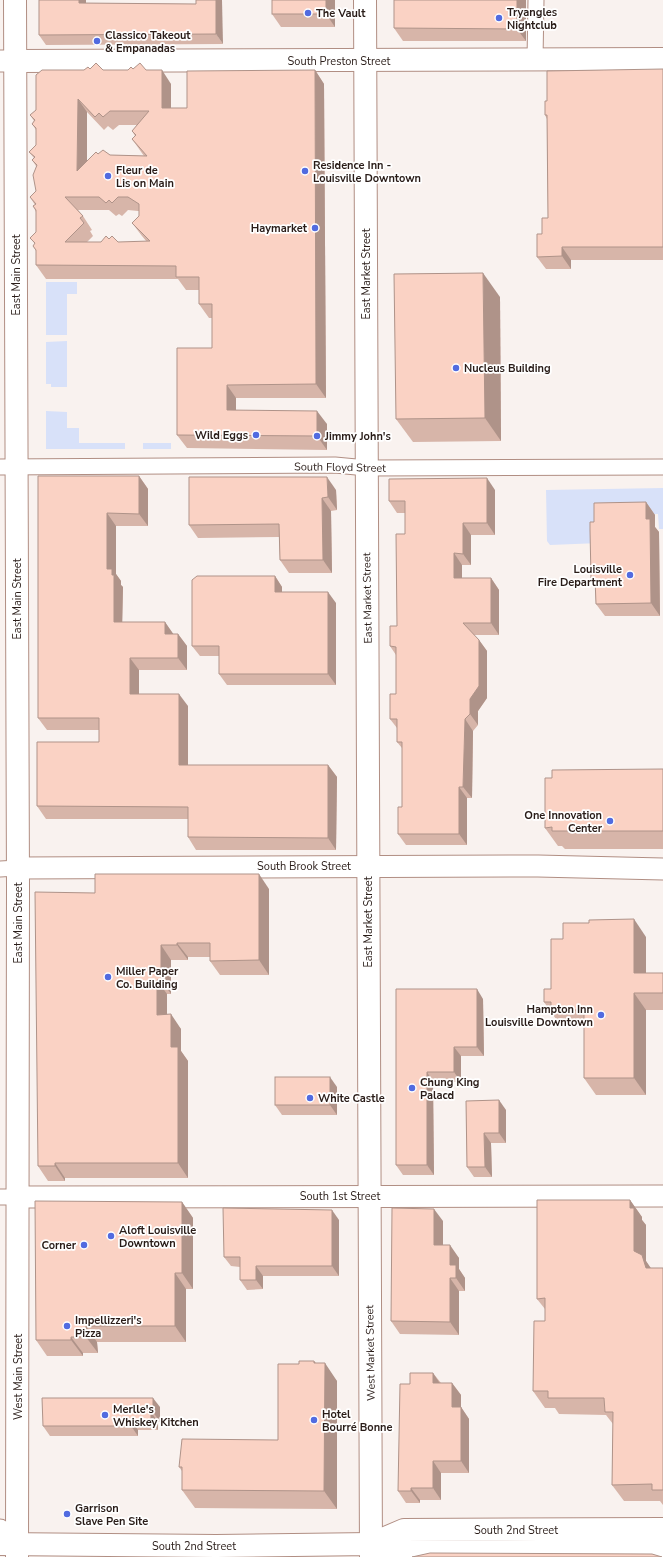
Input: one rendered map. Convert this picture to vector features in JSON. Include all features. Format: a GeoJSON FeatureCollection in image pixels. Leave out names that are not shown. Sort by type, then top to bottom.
{"type":"FeatureCollection","features":[{"type":"Feature","properties":{"kind":"main road","name":"East Main Street"},"geometry":{"type":"LineString","coordinates":[[9,1197],[8,61],[15,0]]}},
{"type":"Feature","properties":{"kind":"main road","name":"East Market Street"},"geometry":{"type":"LineString","coordinates":[[365,0],[369,1196]]}},
{"type":"Feature","properties":{"kind":"main road","name":"South Preston Street"},"geometry":{"type":"LineString","coordinates":[[8,61],[663,59]]}},
{"type":"Feature","properties":{"kind":"main road","name":"West Market Street"},"geometry":{"type":"LineString","coordinates":[[369,1196],[371,1551]]}},
{"type":"Feature","properties":{"kind":"main road","name":"West Main Street"},"geometry":{"type":"LineString","coordinates":[[9,1197],[12,1549]]}},
{"type":"Feature","properties":{"kind":"main road","name":"South 2nd Street"},"geometry":{"type":"LineString","coordinates":[[371,1551],[404,1530],[663,1529]]}},
{"type":"Feature","properties":{"kind":"main road","name":"South 2nd Street"},"geometry":{"type":"LineString","coordinates":[[12,1549],[223,1546],[404,1552],[663,1550]]}},
{"type":"Feature","properties":{"kind":"street"},"geometry":{"type":"LineString","coordinates":[[535,60],[536,0]]}},
{"type":"Feature","properties":{"kind":"street","name":"South Floyd Street"},"geometry":{"type":"LineString","coordinates":[[8,467],[335,465],[367,468],[663,467]]}},
{"type":"Feature","properties":{"kind":"street","name":"South Brook Street"},"geometry":{"type":"LineString","coordinates":[[9,868],[538,866],[663,870]]}},
{"type":"Feature","properties":{"kind":"street","name":"South 1st Street"},"geometry":{"type":"LineString","coordinates":[[9,1197],[369,1196],[539,1198],[663,1196]]}},
{"type":"Feature","properties":{"kind":"street"},"geometry":{"type":"LineString","coordinates":[[0,1530],[12,1549]]}},
{"type":"Feature","properties":{"kind":"shaded area"},"geometry":{"type":"Polygon","coordinates":[[[46,282],[77,282],[77,294],[67,294],[67,335],[46,335],[46,282]]]}},
{"type":"Feature","properties":{"kind":"shaded area"},"geometry":{"type":"Polygon","coordinates":[[[67,341],[67,387],[51,387],[51,384],[46,384],[46,342],[67,341]]]}},
{"type":"Feature","properties":{"kind":"shaded area"},"geometry":{"type":"Polygon","coordinates":[[[46,411],[67,412],[67,428],[79,428],[79,443],[125,443],[125,449],[46,449],[46,411]]]}},
{"type":"Feature","properties":{"kind":"shaded area"},"geometry":{"type":"Polygon","coordinates":[[[143,443],[171,443],[171,449],[143,449],[143,443]]]}},
{"type":"Feature","properties":{"kind":"shaded area"},"geometry":{"type":"Polygon","coordinates":[[[663,488],[663,529],[659,529],[658,514],[601,514],[600,543],[550,545],[547,541],[546,490],[663,488]]]}},
{"type":"Feature","properties":{"kind":"building"},"geometry":{"type":"Polygon","coordinates":[[[39,0],[79,0],[79,3],[196,4],[196,0],[216,0],[216,34],[39,35],[39,0]]]}},
{"type":"Feature","properties":{"kind":"building"},"geometry":{"type":"Polygon","coordinates":[[[272,0],[326,0],[326,14],[272,14],[272,0]]]}},
{"type":"Feature","properties":{"kind":"building"},"geometry":{"type":"Polygon","coordinates":[[[394,0],[517,0],[517,29],[394,28],[394,0]]]}},
{"type":"Feature","properties":{"kind":"building"},"geometry":{"type":"Polygon","coordinates":[[[96,63],[103,70],[128,70],[131,67],[133,69],[140,63],[146,70],[162,70],[162,108],[187,108],[187,71],[315,70],[316,384],[227,385],[227,410],[317,411],[317,436],[177,435],[177,348],[212,348],[212,304],[199,304],[199,277],[176,277],[176,266],[36,265],[36,250],[33,246],[35,243],[30,238],[36,232],[36,210],[33,206],[36,204],[30,197],[36,191],[33,175],[37,165],[32,160],[35,157],[29,152],[36,145],[36,128],[32,124],[35,120],[30,115],[36,110],[36,75],[42,70],[84,70],[88,67],[90,69],[96,63]],[[78,99],[77,171],[96,152],[98,154],[103,150],[110,155],[147,156],[132,139],[136,135],[132,131],[149,111],[110,111],[103,117],[99,113],[95,117],[78,99]],[[65,197],[83,216],[80,218],[84,223],[65,242],[101,242],[106,236],[109,239],[112,236],[118,242],[150,241],[132,223],[139,216],[139,204],[128,197],[118,197],[112,203],[109,200],[106,203],[99,197],[65,197]]]}},
{"type":"Feature","properties":{"kind":"building"},"geometry":{"type":"Polygon","coordinates":[[[663,69],[663,247],[562,247],[562,256],[537,257],[537,234],[542,234],[542,218],[548,218],[547,115],[545,115],[545,101],[547,101],[547,71],[663,69]]]}},
{"type":"Feature","properties":{"kind":"building","name":"Nucleus Building"},"geometry":{"type":"Polygon","coordinates":[[[483,273],[485,418],[396,419],[394,274],[483,273]]]}},
{"type":"Feature","properties":{"kind":"building"},"geometry":{"type":"Polygon","coordinates":[[[38,476],[139,476],[139,514],[107,513],[107,569],[112,569],[112,575],[114,575],[114,622],[165,622],[165,634],[178,634],[178,658],[130,658],[130,694],[179,694],[179,765],[328,765],[328,838],[188,837],[188,807],[37,806],[37,742],[99,742],[99,718],[38,718],[38,476]]]}},
{"type":"Feature","properties":{"kind":"building"},"geometry":{"type":"Polygon","coordinates":[[[189,477],[327,477],[328,497],[322,498],[323,560],[280,560],[279,524],[189,525],[189,477]]]}},
{"type":"Feature","properties":{"kind":"building"},"geometry":{"type":"Polygon","coordinates":[[[487,478],[487,523],[463,523],[463,554],[454,553],[454,578],[491,578],[491,623],[463,623],[479,640],[479,686],[470,699],[470,714],[465,719],[463,787],[459,787],[459,834],[398,834],[398,807],[402,807],[402,742],[397,742],[397,719],[390,719],[390,694],[396,694],[396,647],[390,646],[390,626],[397,626],[396,534],[405,534],[405,501],[389,501],[389,479],[487,478]]]}},
{"type":"Feature","properties":{"kind":"building","name":"Louisville Fire Department"},"geometry":{"type":"Polygon","coordinates":[[[646,502],[646,519],[650,519],[651,603],[596,604],[595,578],[591,578],[590,530],[590,522],[594,522],[594,503],[646,502]]]}},
{"type":"Feature","properties":{"kind":"building"},"geometry":{"type":"Polygon","coordinates":[[[197,576],[275,576],[275,592],[328,592],[328,674],[219,674],[219,646],[192,646],[192,580],[197,576]]]}},
{"type":"Feature","properties":{"kind":"building","name":"One Innovation Center"},"geometry":{"type":"Polygon","coordinates":[[[663,769],[663,831],[552,831],[552,827],[545,828],[545,778],[552,778],[552,770],[663,769]]]}},
{"type":"Feature","properties":{"kind":"building"},"geometry":{"type":"Polygon","coordinates":[[[95,874],[259,874],[259,960],[210,961],[210,943],[177,943],[177,945],[161,945],[161,980],[157,980],[157,1015],[171,1014],[171,1047],[178,1047],[178,1163],[55,1163],[55,1166],[38,1166],[35,892],[95,893],[95,874]]]}},
{"type":"Feature","properties":{"kind":"building","name":"Hampton Inn Louisville Downtown"},"geometry":{"type":"Polygon","coordinates":[[[634,919],[634,973],[663,973],[663,993],[634,993],[634,1078],[584,1078],[584,1010],[551,1010],[551,1002],[544,1002],[544,989],[551,989],[551,939],[563,939],[563,923],[589,923],[589,920],[634,919]]]}},
{"type":"Feature","properties":{"kind":"building"},"geometry":{"type":"Polygon","coordinates":[[[396,989],[477,989],[477,1047],[454,1047],[454,1072],[427,1072],[427,1165],[396,1165],[396,989]]]}},
{"type":"Feature","properties":{"kind":"building"},"geometry":{"type":"Polygon","coordinates":[[[275,1077],[330,1077],[330,1105],[275,1105],[275,1077]]]}},
{"type":"Feature","properties":{"kind":"building"},"geometry":{"type":"Polygon","coordinates":[[[499,1100],[499,1133],[484,1133],[485,1167],[467,1167],[466,1101],[499,1100]]]}},
{"type":"Feature","properties":{"kind":"building"},"geometry":{"type":"Polygon","coordinates":[[[537,1200],[630,1200],[630,1208],[634,1208],[634,1251],[642,1255],[646,1268],[663,1268],[663,1490],[652,1490],[652,1484],[612,1485],[613,1412],[605,1412],[604,1398],[548,1398],[548,1391],[533,1391],[534,1321],[545,1321],[545,1298],[537,1299],[537,1200]]]}},
{"type":"Feature","properties":{"kind":"building"},"geometry":{"type":"Polygon","coordinates":[[[35,1201],[182,1202],[182,1273],[175,1273],[175,1326],[86,1326],[86,1337],[71,1337],[71,1340],[36,1340],[35,1201]]]}},
{"type":"Feature","properties":{"kind":"building"},"geometry":{"type":"Polygon","coordinates":[[[223,1208],[332,1210],[332,1266],[256,1266],[256,1280],[240,1280],[240,1257],[224,1257],[223,1208]]]}},
{"type":"Feature","properties":{"kind":"building"},"geometry":{"type":"Polygon","coordinates":[[[392,1208],[434,1209],[434,1245],[450,1245],[450,1265],[456,1265],[456,1278],[450,1278],[450,1322],[391,1321],[392,1208]]]}},
{"type":"Feature","properties":{"kind":"building","name":"Hotel Bourré Bonne"},"geometry":{"type":"Polygon","coordinates":[[[299,1361],[325,1363],[324,1491],[182,1490],[182,1467],[179,1467],[182,1439],[278,1440],[278,1364],[299,1364],[299,1361]]]}},
{"type":"Feature","properties":{"kind":"building"},"geometry":{"type":"Polygon","coordinates":[[[410,1373],[433,1373],[433,1383],[452,1383],[452,1407],[461,1407],[461,1461],[433,1461],[433,1488],[411,1488],[411,1491],[398,1491],[400,1384],[410,1384],[410,1373]]]}},
{"type":"Feature","properties":{"kind":"building"},"geometry":{"type":"Polygon","coordinates":[[[42,1398],[153,1398],[153,1412],[151,1412],[151,1420],[131,1420],[131,1426],[43,1426],[42,1398]]]}},
{"type":"Feature","properties":{"kind":"building"},"geometry":{"type":"Polygon","coordinates":[[[430,1553],[652,1554],[662,1557],[412,1557],[430,1553]]]}},
{"type":"Feature","properties":{"kind":"place","name":"The Vault"},"geometry":{"type":"Point","coordinates":[308,13]}},
{"type":"Feature","properties":{"kind":"place","name":"Tryangles Nightclub"},"geometry":{"type":"Point","coordinates":[499,18]}},
{"type":"Feature","properties":{"kind":"place","name":"Classico Takeout & Empanadas"},"geometry":{"type":"Point","coordinates":[97,41]}},
{"type":"Feature","properties":{"kind":"place","name":"Residence Inn - Louisville Downtown"},"geometry":{"type":"Point","coordinates":[305,171]}},
{"type":"Feature","properties":{"kind":"place","name":"Fleur de Lis on Main"},"geometry":{"type":"Point","coordinates":[108,176]}},
{"type":"Feature","properties":{"kind":"place","name":"Haymarket"},"geometry":{"type":"Point","coordinates":[315,228]}},
{"type":"Feature","properties":{"kind":"place","name":"Nucleus Building"},"geometry":{"type":"Point","coordinates":[456,368]}},
{"type":"Feature","properties":{"kind":"place","name":"Wild Eggs"},"geometry":{"type":"Point","coordinates":[256,435]}},
{"type":"Feature","properties":{"kind":"place","name":"Jimmy John's"},"geometry":{"type":"Point","coordinates":[317,436]}},
{"type":"Feature","properties":{"kind":"place","name":"Louisville Fire Department"},"geometry":{"type":"Point","coordinates":[630,575]}},
{"type":"Feature","properties":{"kind":"place","name":"One Innovation Center"},"geometry":{"type":"Point","coordinates":[610,821]}},
{"type":"Feature","properties":{"kind":"place","name":"Miller Paper Co. Building"},"geometry":{"type":"Point","coordinates":[108,977]}},
{"type":"Feature","properties":{"kind":"place","name":"Hampton Inn Louisville Downtown"},"geometry":{"type":"Point","coordinates":[601,1015]}},
{"type":"Feature","properties":{"kind":"place","name":"Chung King Palacd"},"geometry":{"type":"Point","coordinates":[412,1088]}},
{"type":"Feature","properties":{"kind":"place","name":"White Castle"},"geometry":{"type":"Point","coordinates":[310,1098]}},
{"type":"Feature","properties":{"kind":"place","name":"Aloft Louisville Downtown"},"geometry":{"type":"Point","coordinates":[111,1236]}},
{"type":"Feature","properties":{"kind":"place","name":"Corner"},"geometry":{"type":"Point","coordinates":[84,1245]}},
{"type":"Feature","properties":{"kind":"place","name":"Impellizzeri's Pizza"},"geometry":{"type":"Point","coordinates":[67,1326]}},
{"type":"Feature","properties":{"kind":"place","name":"Merlle's Whiskey Kitchen"},"geometry":{"type":"Point","coordinates":[105,1415]}},
{"type":"Feature","properties":{"kind":"place","name":"Hotel Bourré Bonne"},"geometry":{"type":"Point","coordinates":[314,1420]}},
{"type":"Feature","properties":{"kind":"place","name":"Garrison Slave Pen Site"},"geometry":{"type":"Point","coordinates":[67,1514]}}]}
